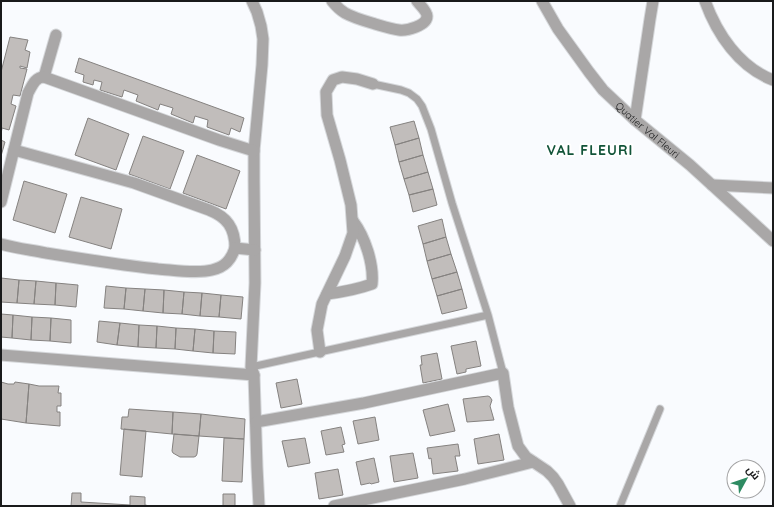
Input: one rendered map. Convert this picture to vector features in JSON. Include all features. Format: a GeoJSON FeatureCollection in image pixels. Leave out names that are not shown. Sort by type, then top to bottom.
{"type":"FeatureCollection","features":[{"type":"Feature","properties":{"kind":"street"},"geometry":{"type":"LineString","coordinates":[[252,1],[257,12],[263,39],[254,151],[255,283],[253,371],[259,506]]}},
{"type":"Feature","properties":{"kind":"street"},"geometry":{"type":"LineString","coordinates":[[332,1],[341,11],[352,16],[391,29],[401,30],[411,29],[423,24],[426,21],[426,13],[417,1]]}},
{"type":"Feature","properties":{"kind":"street","name":"Quatier Val Fleuri"},"geometry":{"type":"LineString","coordinates":[[542,1],[558,29],[603,90],[635,120],[712,185],[773,241]]}},
{"type":"Feature","properties":{"kind":"street"},"geometry":{"type":"LineString","coordinates":[[635,120],[648,26],[653,1]]}},
{"type":"Feature","properties":{"kind":"street"},"geometry":{"type":"LineString","coordinates":[[705,1],[712,20],[732,50],[758,73],[773,80]]}},
{"type":"Feature","properties":{"kind":"street"},"geometry":{"type":"LineString","coordinates":[[44,77],[56,35]]}},
{"type":"Feature","properties":{"kind":"street"},"geometry":{"type":"LineString","coordinates":[[1,202],[31,87],[40,77],[44,77],[219,140],[254,151]]}},
{"type":"Feature","properties":{"kind":"street"},"geometry":{"type":"LineString","coordinates":[[320,352],[317,330],[322,304],[345,256],[353,233],[351,205],[327,115],[326,92],[333,80],[342,77],[357,79],[373,84]]}},
{"type":"Feature","properties":{"kind":"street"},"geometry":{"type":"LineString","coordinates":[[1,244],[122,265],[178,271],[205,272],[214,270],[226,264],[235,248],[234,235],[228,224],[219,215],[209,210],[134,184],[14,150]]}},
{"type":"Feature","properties":{"kind":"street"},"geometry":{"type":"LineString","coordinates":[[712,185],[773,188]]}},
{"type":"Feature","properties":{"kind":"street"},"geometry":{"type":"LineString","coordinates":[[327,294],[340,293],[372,284],[373,277],[369,255],[358,228],[352,221]]}},
{"type":"Feature","properties":{"kind":"street"},"geometry":{"type":"LineString","coordinates":[[235,248],[255,250]]}},
{"type":"Feature","properties":{"kind":"street"},"geometry":{"type":"LineString","coordinates":[[1,355],[253,371]]}},
{"type":"Feature","properties":{"kind":"street"},"geometry":{"type":"LineString","coordinates":[[256,422],[364,403],[503,373],[508,407],[518,446],[533,462],[553,477],[570,506]]}},
{"type":"Feature","properties":{"kind":"street"},"geometry":{"type":"LineString","coordinates":[[334,506],[465,479],[533,462]]}},
{"type":"Feature","properties":{"kind":"lane"},"geometry":{"type":"LineString","coordinates":[[373,84],[409,93],[417,99],[422,106],[431,129],[452,203],[488,315],[503,373]]}},
{"type":"Feature","properties":{"kind":"lane"},"geometry":{"type":"LineString","coordinates":[[253,371],[320,352],[488,315]]}},
{"type":"Feature","properties":{"kind":"lane"},"geometry":{"type":"LineString","coordinates":[[620,506],[660,408]]}},
{"type":"Feature","properties":{"kind":"building"},"geometry":{"type":"Polygon","coordinates":[[[10,37],[28,40],[25,50],[30,52],[27,68],[20,66],[20,68],[27,69],[20,96],[13,95],[11,104],[16,106],[9,130],[2,128],[1,134],[1,72],[10,37]]]}},
{"type":"Feature","properties":{"kind":"building"},"geometry":{"type":"Polygon","coordinates":[[[79,58],[244,118],[240,132],[231,128],[229,135],[207,127],[208,120],[195,116],[193,123],[171,114],[173,108],[160,104],[158,110],[136,101],[138,95],[124,90],[122,97],[100,90],[102,82],[94,80],[93,85],[83,82],[84,75],[75,72],[79,58]]]}},
{"type":"Feature","properties":{"kind":"building"},"geometry":{"type":"Polygon","coordinates":[[[88,118],[129,134],[116,170],[75,155],[88,118]]]}},
{"type":"Feature","properties":{"kind":"building"},"geometry":{"type":"Polygon","coordinates":[[[414,121],[419,138],[395,145],[390,127],[414,121]]]}},
{"type":"Feature","properties":{"kind":"building"},"geometry":{"type":"Polygon","coordinates":[[[143,136],[184,151],[170,189],[129,174],[143,136]]]}},
{"type":"Feature","properties":{"kind":"building"},"geometry":{"type":"Polygon","coordinates":[[[419,138],[423,155],[399,162],[395,145],[419,138]]]}},
{"type":"Feature","properties":{"kind":"building"},"geometry":{"type":"Polygon","coordinates":[[[1,140],[5,142],[1,156],[1,140]]]}},
{"type":"Feature","properties":{"kind":"building"},"geometry":{"type":"Polygon","coordinates":[[[197,155],[240,171],[226,209],[183,193],[197,155]]]}},
{"type":"Feature","properties":{"kind":"building"},"geometry":{"type":"Polygon","coordinates":[[[423,155],[428,172],[404,179],[399,162],[423,155]]]}},
{"type":"Feature","properties":{"kind":"building"},"geometry":{"type":"Polygon","coordinates":[[[428,172],[433,189],[409,195],[404,179],[428,172]]]}},
{"type":"Feature","properties":{"kind":"building"},"geometry":{"type":"Polygon","coordinates":[[[24,181],[67,194],[55,233],[13,220],[24,181]]]}},
{"type":"Feature","properties":{"kind":"building"},"geometry":{"type":"Polygon","coordinates":[[[433,189],[437,205],[413,212],[409,195],[433,189]]]}},
{"type":"Feature","properties":{"kind":"building"},"geometry":{"type":"Polygon","coordinates":[[[81,197],[122,209],[111,249],[69,237],[81,197]]]}},
{"type":"Feature","properties":{"kind":"building"},"geometry":{"type":"Polygon","coordinates":[[[442,219],[446,237],[423,244],[418,226],[442,219]]]}},
{"type":"Feature","properties":{"kind":"building"},"geometry":{"type":"Polygon","coordinates":[[[446,237],[451,254],[427,261],[423,244],[446,237]]]}},
{"type":"Feature","properties":{"kind":"building"},"geometry":{"type":"Polygon","coordinates":[[[451,254],[457,272],[432,279],[427,261],[451,254]]]}},
{"type":"Feature","properties":{"kind":"building"},"geometry":{"type":"Polygon","coordinates":[[[457,272],[462,289],[437,296],[432,279],[457,272]]]}},
{"type":"Feature","properties":{"kind":"building"},"geometry":{"type":"Polygon","coordinates":[[[1,278],[19,280],[17,303],[1,302],[1,278]]]}},
{"type":"Feature","properties":{"kind":"building"},"geometry":{"type":"Polygon","coordinates":[[[19,280],[36,281],[34,304],[17,303],[19,280]]]}},
{"type":"Feature","properties":{"kind":"building"},"geometry":{"type":"Polygon","coordinates":[[[36,281],[56,283],[55,305],[34,304],[36,281]]]}},
{"type":"Feature","properties":{"kind":"building"},"geometry":{"type":"Polygon","coordinates":[[[56,283],[78,285],[76,307],[55,305],[56,283]]]}},
{"type":"Feature","properties":{"kind":"building"},"geometry":{"type":"Polygon","coordinates":[[[106,286],[126,288],[124,309],[104,308],[106,286]]]}},
{"type":"Feature","properties":{"kind":"building"},"geometry":{"type":"Polygon","coordinates":[[[126,288],[145,289],[143,311],[124,309],[126,288]]]}},
{"type":"Feature","properties":{"kind":"building"},"geometry":{"type":"Polygon","coordinates":[[[145,289],[164,290],[163,313],[143,311],[145,289]]]}},
{"type":"Feature","properties":{"kind":"building"},"geometry":{"type":"Polygon","coordinates":[[[462,289],[467,308],[442,314],[437,296],[462,289]]]}},
{"type":"Feature","properties":{"kind":"building"},"geometry":{"type":"Polygon","coordinates":[[[164,290],[184,292],[182,314],[163,313],[164,290]]]}},
{"type":"Feature","properties":{"kind":"building"},"geometry":{"type":"Polygon","coordinates":[[[184,292],[202,293],[200,316],[182,314],[184,292]]]}},
{"type":"Feature","properties":{"kind":"building"},"geometry":{"type":"Polygon","coordinates":[[[202,293],[221,295],[219,317],[200,316],[202,293]]]}},
{"type":"Feature","properties":{"kind":"building"},"geometry":{"type":"Polygon","coordinates":[[[221,295],[243,297],[241,319],[219,317],[221,295]]]}},
{"type":"Feature","properties":{"kind":"building"},"geometry":{"type":"Polygon","coordinates":[[[1,314],[13,315],[12,338],[1,337],[1,314]]]}},
{"type":"Feature","properties":{"kind":"building"},"geometry":{"type":"Polygon","coordinates":[[[13,315],[32,317],[31,340],[12,338],[13,315]]]}},
{"type":"Feature","properties":{"kind":"building"},"geometry":{"type":"Polygon","coordinates":[[[32,317],[51,318],[50,341],[31,340],[32,317]]]}},
{"type":"Feature","properties":{"kind":"building"},"geometry":{"type":"Polygon","coordinates":[[[51,318],[71,320],[71,343],[50,341],[51,318]]]}},
{"type":"Feature","properties":{"kind":"building"},"geometry":{"type":"Polygon","coordinates":[[[99,321],[120,323],[117,345],[97,342],[99,321]]]}},
{"type":"Feature","properties":{"kind":"building"},"geometry":{"type":"Polygon","coordinates":[[[120,323],[139,325],[138,347],[117,345],[120,323]]]}},
{"type":"Feature","properties":{"kind":"building"},"geometry":{"type":"Polygon","coordinates":[[[139,325],[157,326],[156,348],[138,347],[139,325]]]}},
{"type":"Feature","properties":{"kind":"building"},"geometry":{"type":"Polygon","coordinates":[[[157,326],[176,328],[175,349],[156,348],[157,326]]]}},
{"type":"Feature","properties":{"kind":"building"},"geometry":{"type":"Polygon","coordinates":[[[176,328],[195,329],[193,351],[175,349],[176,328]]]}},
{"type":"Feature","properties":{"kind":"building"},"geometry":{"type":"Polygon","coordinates":[[[195,329],[214,331],[213,353],[193,351],[195,329]]]}},
{"type":"Feature","properties":{"kind":"building"},"geometry":{"type":"Polygon","coordinates":[[[214,331],[236,332],[235,354],[213,353],[214,331]]]}},
{"type":"Feature","properties":{"kind":"building"},"geometry":{"type":"Polygon","coordinates":[[[476,341],[481,366],[466,369],[466,372],[457,374],[451,346],[476,341]]]}},
{"type":"Feature","properties":{"kind":"building"},"geometry":{"type":"Polygon","coordinates":[[[437,353],[442,379],[423,383],[420,365],[422,365],[421,356],[437,353]]]}},
{"type":"Feature","properties":{"kind":"building"},"geometry":{"type":"Polygon","coordinates":[[[297,379],[302,404],[281,408],[276,383],[297,379]]]}},
{"type":"Feature","properties":{"kind":"building"},"geometry":{"type":"Polygon","coordinates":[[[1,382],[8,384],[14,384],[15,382],[29,384],[26,423],[1,419],[1,382]]]}},
{"type":"Feature","properties":{"kind":"building"},"geometry":{"type":"Polygon","coordinates":[[[29,384],[39,386],[59,386],[58,393],[61,393],[61,406],[57,406],[57,412],[60,412],[60,426],[26,423],[29,384]]]}},
{"type":"Feature","properties":{"kind":"building"},"geometry":{"type":"Polygon","coordinates":[[[488,396],[492,400],[490,406],[494,420],[467,422],[463,399],[488,396]]]}},
{"type":"Feature","properties":{"kind":"building"},"geometry":{"type":"Polygon","coordinates":[[[448,404],[455,431],[430,436],[423,410],[448,404]]]}},
{"type":"Feature","properties":{"kind":"building"},"geometry":{"type":"Polygon","coordinates":[[[129,409],[173,412],[172,434],[121,429],[122,417],[128,417],[129,409]]]}},
{"type":"Feature","properties":{"kind":"building"},"geometry":{"type":"Polygon","coordinates":[[[173,412],[201,414],[199,436],[172,434],[173,412]]]}},
{"type":"Feature","properties":{"kind":"building"},"geometry":{"type":"Polygon","coordinates":[[[201,414],[245,419],[244,439],[199,436],[201,414]]]}},
{"type":"Feature","properties":{"kind":"building"},"geometry":{"type":"Polygon","coordinates":[[[375,417],[379,440],[358,444],[353,421],[375,417]]]}},
{"type":"Feature","properties":{"kind":"building"},"geometry":{"type":"Polygon","coordinates":[[[341,427],[345,444],[342,445],[344,452],[326,455],[321,431],[341,427]]]}},
{"type":"Feature","properties":{"kind":"building"},"geometry":{"type":"Polygon","coordinates":[[[124,429],[146,431],[142,477],[120,475],[124,429]]]}},
{"type":"Feature","properties":{"kind":"building"},"geometry":{"type":"Polygon","coordinates":[[[174,434],[199,436],[196,456],[180,457],[173,453],[174,434]]]}},
{"type":"Feature","properties":{"kind":"building"},"geometry":{"type":"Polygon","coordinates":[[[499,434],[504,460],[478,464],[474,439],[499,434]]]}},
{"type":"Feature","properties":{"kind":"building"},"geometry":{"type":"Polygon","coordinates":[[[224,438],[244,439],[242,482],[222,481],[224,438]]]}},
{"type":"Feature","properties":{"kind":"building"},"geometry":{"type":"Polygon","coordinates":[[[305,438],[310,463],[288,467],[282,441],[305,438]]]}},
{"type":"Feature","properties":{"kind":"building"},"geometry":{"type":"Polygon","coordinates":[[[458,444],[460,456],[455,456],[458,471],[433,474],[431,458],[429,459],[427,448],[458,444]]]}},
{"type":"Feature","properties":{"kind":"building"},"geometry":{"type":"Polygon","coordinates":[[[413,453],[418,478],[394,482],[390,456],[413,453]]]}},
{"type":"Feature","properties":{"kind":"building"},"geometry":{"type":"Polygon","coordinates":[[[374,458],[379,482],[361,485],[356,462],[374,458]]]}},
{"type":"Feature","properties":{"kind":"building"},"geometry":{"type":"Polygon","coordinates":[[[338,469],[343,495],[319,499],[315,473],[338,469]]]}},
{"type":"Feature","properties":{"kind":"building"},"geometry":{"type":"Polygon","coordinates":[[[72,493],[81,493],[81,502],[130,505],[130,496],[145,497],[145,505],[150,506],[71,506],[72,493]]]}},
{"type":"Feature","properties":{"kind":"building"},"geometry":{"type":"Polygon","coordinates":[[[223,494],[235,494],[235,506],[223,506],[223,494]]]}},
{"type":"Feature","properties":{"kind":"district","name":"VAL FLEURI"},"geometry":{"type":"Point","coordinates":[590,150]}}]}
